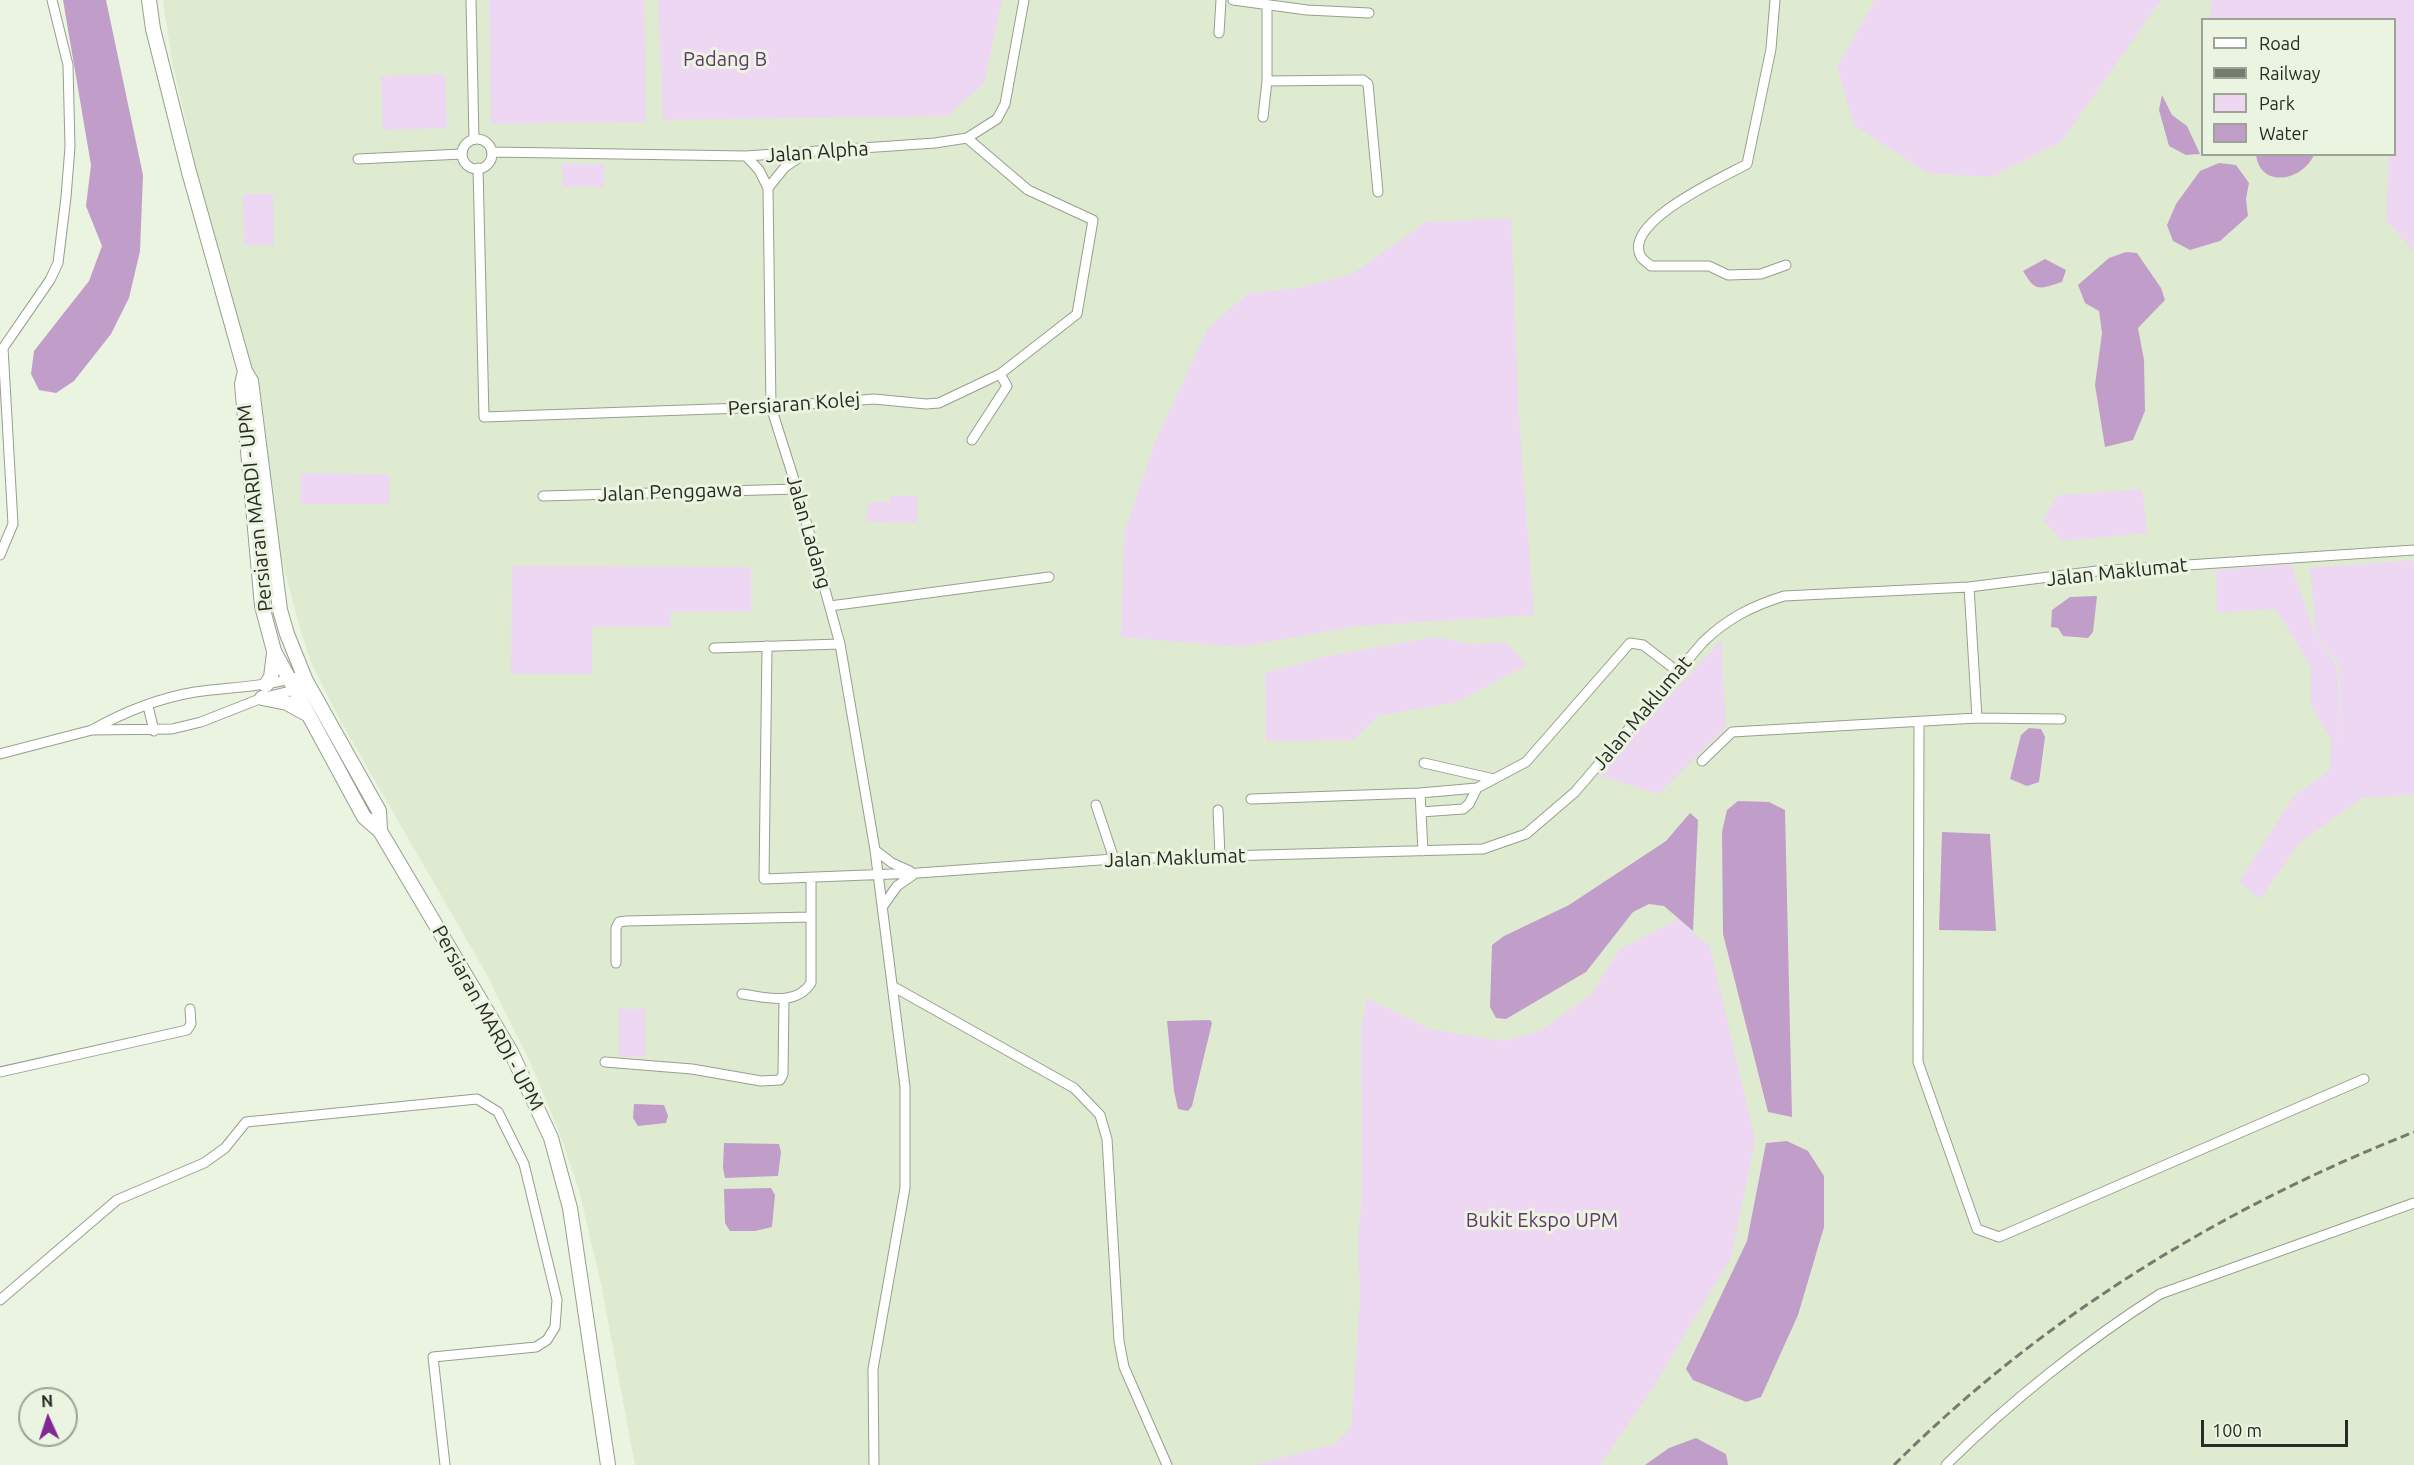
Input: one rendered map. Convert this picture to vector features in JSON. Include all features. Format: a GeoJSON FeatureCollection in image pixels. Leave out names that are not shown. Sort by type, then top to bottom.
{"type":"FeatureCollection","features":[{"type":"Feature","properties":{"kind":"street"},"geometry":{"type":"LineString","coordinates":[[0,555],[13,524],[3,348],[50,280],[62,246],[70,147],[68,75],[52,0]]}},
{"type":"Feature","properties":{"kind":"street","name":"Persiaran MARDI - UPM"},"geometry":{"type":"LineString","coordinates":[[149,0],[153,29],[186,161],[245,370],[251,381],[280,610],[307,681],[379,811],[380,831]]}},
{"type":"Feature","properties":{"kind":"street"},"geometry":{"type":"LineString","coordinates":[[471,0],[474,140]]}},
{"type":"Feature","properties":{"kind":"street","name":"Jalan Alpha"},"geometry":{"type":"LineString","coordinates":[[492,152],[746,156],[805,154],[967,138],[997,119],[1005,105],[1024,0]]}},
{"type":"Feature","properties":{"kind":"street"},"geometry":{"type":"LineString","coordinates":[[1219,33],[1221,0]]}},
{"type":"Feature","properties":{"kind":"street"},"geometry":{"type":"LineString","coordinates":[[1233,0],[1267,6],[1370,13]]}},
{"type":"Feature","properties":{"kind":"street"},"geometry":{"type":"LineString","coordinates":[[1775,0],[1771,49],[1747,164],[1667,208],[1642,233],[1639,248],[1641,257],[1652,266],[1709,266],[1728,274],[1761,274],[1786,265]]}},
{"type":"Feature","properties":{"kind":"street"},"geometry":{"type":"LineString","coordinates":[[1263,117],[1267,81],[1267,6]]}},
{"type":"Feature","properties":{"kind":"street"},"geometry":{"type":"LineString","coordinates":[[1267,81],[1362,80],[1368,84],[1378,192]]}},
{"type":"Feature","properties":{"kind":"street","name":"Persiaran Kolej"},"geometry":{"type":"LineString","coordinates":[[478,168],[484,417],[771,407],[874,399],[926,404],[939,403],[1000,374],[1077,314],[1093,220],[1028,190],[967,138]]}},
{"type":"Feature","properties":{"kind":"street"},"geometry":{"type":"LineString","coordinates":[[474,140],[488,144],[492,152],[490,161],[478,168],[468,166],[462,154],[466,144],[474,140]]}},
{"type":"Feature","properties":{"kind":"street"},"geometry":{"type":"LineString","coordinates":[[358,159],[462,154]]}},
{"type":"Feature","properties":{"kind":"street"},"geometry":{"type":"LineString","coordinates":[[746,156],[759,170],[768,188],[785,167],[805,154]]}},
{"type":"Feature","properties":{"kind":"street","name":"Jalan Ladang"},"geometry":{"type":"LineString","coordinates":[[768,188],[771,407],[797,489],[840,644],[875,850],[905,1087],[907,1165],[905,1188],[874,1355],[874,1465]]}},
{"type":"Feature","properties":{"kind":"street","name":"Persiaran MARDI - UPM"},"geometry":{"type":"LineString","coordinates":[[245,370],[242,384],[261,606],[274,651],[364,817],[380,831],[465,969],[511,1052],[551,1138],[570,1208],[608,1465]]}},
{"type":"Feature","properties":{"kind":"street"},"geometry":{"type":"LineString","coordinates":[[972,440],[1007,386],[1000,374]]}},
{"type":"Feature","properties":{"kind":"street","name":"Jalan Penggawa"},"geometry":{"type":"LineString","coordinates":[[543,496],[797,489]]}},
{"type":"Feature","properties":{"kind":"street","name":"Jalan Maklumat"},"geometry":{"type":"LineString","coordinates":[[767,646],[764,879],[811,879],[918,873],[1114,859],[1483,849],[1526,834],[1575,792],[1677,671],[1722,623],[1738,613],[1784,596],[1969,587],[2097,571],[2414,550]]}},
{"type":"Feature","properties":{"kind":"street"},"geometry":{"type":"LineString","coordinates":[[830,606],[1049,577]]}},
{"type":"Feature","properties":{"kind":"street"},"geometry":{"type":"LineString","coordinates":[[1969,587],[1977,718]]}},
{"type":"Feature","properties":{"kind":"street"},"geometry":{"type":"LineString","coordinates":[[1251,799],[1420,793],[1478,788],[1526,762],[1630,643],[1643,645],[1677,671]]}},
{"type":"Feature","properties":{"kind":"street"},"geometry":{"type":"LineString","coordinates":[[714,648],[840,644]]}},
{"type":"Feature","properties":{"kind":"street"},"geometry":{"type":"LineString","coordinates":[[264,692],[272,677],[274,651]]}},
{"type":"Feature","properties":{"kind":"street"},"geometry":{"type":"LineString","coordinates":[[92,730],[154,731],[201,722],[264,692],[307,681]]}},
{"type":"Feature","properties":{"kind":"street"},"geometry":{"type":"LineString","coordinates":[[0,754],[92,730],[119,715],[166,698],[196,692],[264,692],[307,714]]}},
{"type":"Feature","properties":{"kind":"street"},"geometry":{"type":"LineString","coordinates":[[148,706],[154,731]]}},
{"type":"Feature","properties":{"kind":"street"},"geometry":{"type":"LineString","coordinates":[[1702,761],[1732,732],[1977,718],[2061,719]]}},
{"type":"Feature","properties":{"kind":"street"},"geometry":{"type":"LineString","coordinates":[[1919,722],[1918,1062],[1977,1229],[2000,1237],[2364,1079]]}},
{"type":"Feature","properties":{"kind":"street"},"geometry":{"type":"LineString","coordinates":[[1424,763],[1494,779]]}},
{"type":"Feature","properties":{"kind":"street"},"geometry":{"type":"LineString","coordinates":[[1421,812],[1463,809],[1469,804],[1478,788]]}},
{"type":"Feature","properties":{"kind":"street"},"geometry":{"type":"LineString","coordinates":[[1420,793],[1423,851]]}},
{"type":"Feature","properties":{"kind":"street"},"geometry":{"type":"LineString","coordinates":[[1096,805],[1114,859]]}},
{"type":"Feature","properties":{"kind":"street"},"geometry":{"type":"LineString","coordinates":[[1218,810],[1220,856]]}},
{"type":"Feature","properties":{"kind":"street"},"geometry":{"type":"LineString","coordinates":[[875,850],[902,868],[918,873]]}},
{"type":"Feature","properties":{"kind":"street"},"geometry":{"type":"LineString","coordinates":[[883,906],[897,886],[918,873]]}},
{"type":"Feature","properties":{"kind":"street"},"geometry":{"type":"LineString","coordinates":[[742,994],[784,999],[804,993],[811,983],[811,879]]}},
{"type":"Feature","properties":{"kind":"street"},"geometry":{"type":"LineString","coordinates":[[616,963],[616,928],[619,922],[810,917]]}},
{"type":"Feature","properties":{"kind":"street"},"geometry":{"type":"LineString","coordinates":[[894,987],[1074,1088],[1100,1115],[1107,1138],[1119,1341],[1124,1367],[1167,1465]]}},
{"type":"Feature","properties":{"kind":"street"},"geometry":{"type":"LineString","coordinates":[[605,1062],[692,1069],[761,1081],[780,1080],[783,1062],[784,999]]}},
{"type":"Feature","properties":{"kind":"street"},"geometry":{"type":"LineString","coordinates":[[0,1072],[188,1030],[191,1024],[190,1009]]}},
{"type":"Feature","properties":{"kind":"street"},"geometry":{"type":"LineString","coordinates":[[0,1300],[110,1205],[204,1163],[225,1148],[246,1122],[477,1099],[498,1112],[524,1164],[557,1300],[555,1327],[547,1340],[536,1347],[434,1357],[445,1465]]}},
{"type":"Feature","properties":{"kind":"street"},"geometry":{"type":"LineString","coordinates":[[1946,1465],[1988,1423],[2128,1314],[2160,1294],[2414,1203]]}},
{"type":"Feature","properties":{"kind":"shaded area"},"geometry":{"type":"Polygon","coordinates":[[[163,0],[2414,0],[2414,1465],[635,1465],[601,1284],[579,1190],[559,1132],[532,1066],[487,975],[341,722],[312,665],[281,558],[259,398],[199,181],[172,61],[163,0]]]}},
{"type":"Feature","properties":{"kind":"green space"},"geometry":{"type":"Polygon","coordinates":[[[489,0],[644,0],[646,122],[491,124],[489,0]]]}},
{"type":"Feature","properties":{"kind":"green space","name":"Padang B"},"geometry":{"type":"Polygon","coordinates":[[[658,0],[1002,0],[984,83],[948,116],[663,120],[658,0]]]}},
{"type":"Feature","properties":{"kind":"green space"},"geometry":{"type":"Polygon","coordinates":[[[1875,0],[2161,0],[2061,142],[1992,177],[1927,173],[1854,125],[1837,67],[1875,0]]]}},
{"type":"Feature","properties":{"kind":"green space"},"geometry":{"type":"Polygon","coordinates":[[[2212,0],[2414,0],[2414,251],[2386,220],[2389,156],[2396,156],[2396,18],[2210,18],[2212,0]]]}},
{"type":"Feature","properties":{"kind":"green space"},"geometry":{"type":"Polygon","coordinates":[[[445,74],[447,128],[383,130],[381,76],[445,74]]]}},
{"type":"Feature","properties":{"kind":"green space"},"geometry":{"type":"Polygon","coordinates":[[[562,164],[604,164],[604,187],[563,187],[562,164]]]}},
{"type":"Feature","properties":{"kind":"green space"},"geometry":{"type":"Polygon","coordinates":[[[243,194],[273,194],[274,245],[244,245],[243,194]]]}},
{"type":"Feature","properties":{"kind":"green space"},"geometry":{"type":"Polygon","coordinates":[[[1511,218],[1519,418],[1534,615],[1359,626],[1239,647],[1121,637],[1124,533],[1155,442],[1208,328],[1249,293],[1299,288],[1352,274],[1426,222],[1511,218]]]}},
{"type":"Feature","properties":{"kind":"green space"},"geometry":{"type":"Polygon","coordinates":[[[301,473],[389,474],[389,504],[300,504],[301,473]]]}},
{"type":"Feature","properties":{"kind":"green space"},"geometry":{"type":"Polygon","coordinates":[[[2142,489],[2147,533],[2062,541],[2043,519],[2058,495],[2142,489]]]}},
{"type":"Feature","properties":{"kind":"green space"},"geometry":{"type":"Polygon","coordinates":[[[890,496],[917,496],[917,523],[867,522],[868,502],[890,502],[890,496]]]}},
{"type":"Feature","properties":{"kind":"green space"},"geometry":{"type":"Polygon","coordinates":[[[2414,560],[2414,795],[2362,798],[2299,843],[2260,899],[2239,882],[2294,796],[2330,770],[2331,740],[2311,705],[2311,667],[2276,609],[2217,613],[2216,570],[2291,564],[2316,636],[2337,666],[2343,751],[2339,664],[2316,635],[2310,568],[2414,560]]]}},
{"type":"Feature","properties":{"kind":"green space"},"geometry":{"type":"Polygon","coordinates":[[[512,566],[751,567],[751,612],[671,612],[670,627],[592,627],[592,674],[511,674],[512,566]]]}},
{"type":"Feature","properties":{"kind":"green space"},"geometry":{"type":"Polygon","coordinates":[[[1436,637],[1471,644],[1507,643],[1527,665],[1457,702],[1378,716],[1353,740],[1266,741],[1265,673],[1328,656],[1436,637]]]}},
{"type":"Feature","properties":{"kind":"green space"},"geometry":{"type":"Polygon","coordinates":[[[1721,640],[1726,727],[1658,794],[1597,775],[1721,640]]]}},
{"type":"Feature","properties":{"kind":"green space","name":"Bukit Ekspo UPM"},"geometry":{"type":"Polygon","coordinates":[[[1678,919],[1710,947],[1755,1140],[1731,1258],[1652,1389],[1600,1465],[1253,1465],[1335,1444],[1351,1427],[1360,1299],[1358,1239],[1362,1195],[1361,1028],[1367,998],[1430,1029],[1504,1041],[1540,1031],[1591,995],[1620,949],[1678,919]]]}},
{"type":"Feature","properties":{"kind":"green space"},"geometry":{"type":"Polygon","coordinates":[[[619,1009],[645,1009],[645,1057],[619,1057],[619,1009]]]}},
{"type":"Feature","properties":{"kind":"water"},"geometry":{"type":"Polygon","coordinates":[[[63,0],[106,0],[143,175],[140,251],[129,298],[111,334],[74,381],[56,393],[39,390],[31,374],[34,351],[89,281],[102,246],[86,206],[91,165],[63,0]]]}},
{"type":"Feature","properties":{"kind":"water"},"geometry":{"type":"Polygon","coordinates":[[[2162,95],[2172,115],[2187,126],[2200,154],[2186,155],[2169,146],[2159,110],[2162,95]]]}},
{"type":"Feature","properties":{"kind":"water"},"geometry":{"type":"Polygon","coordinates":[[[2256,156],[2313,156],[2301,171],[2282,178],[2265,173],[2259,166],[2256,156]]]}},
{"type":"Feature","properties":{"kind":"water"},"geometry":{"type":"Polygon","coordinates":[[[2219,163],[2236,165],[2249,183],[2246,199],[2248,216],[2220,241],[2190,250],[2173,241],[2167,225],[2176,204],[2200,171],[2219,163]]]}},
{"type":"Feature","properties":{"kind":"water"},"geometry":{"type":"Polygon","coordinates":[[[2126,252],[2137,253],[2161,288],[2165,300],[2138,328],[2144,360],[2145,411],[2133,440],[2105,447],[2095,385],[2102,333],[2099,311],[2085,303],[2078,285],[2109,258],[2126,252]]]}},
{"type":"Feature","properties":{"kind":"water"},"geometry":{"type":"Polygon","coordinates":[[[2045,259],[2066,270],[2062,282],[2043,287],[2035,286],[2023,271],[2045,259]]]}},
{"type":"Feature","properties":{"kind":"water"},"geometry":{"type":"Polygon","coordinates":[[[2097,596],[2093,632],[2088,638],[2063,636],[2058,628],[2051,627],[2052,610],[2070,597],[2097,596]]]}},
{"type":"Feature","properties":{"kind":"water"},"geometry":{"type":"Polygon","coordinates":[[[2029,728],[2041,729],[2045,737],[2039,782],[2027,786],[2010,779],[2021,735],[2029,728]]]}},
{"type":"Feature","properties":{"kind":"water"},"geometry":{"type":"Polygon","coordinates":[[[1738,801],[1769,802],[1785,810],[1792,1117],[1768,1112],[1723,934],[1722,832],[1727,810],[1738,801]]]}},
{"type":"Feature","properties":{"kind":"water"},"geometry":{"type":"Polygon","coordinates":[[[1690,813],[1698,820],[1693,931],[1664,906],[1649,904],[1633,912],[1586,972],[1506,1019],[1496,1018],[1490,1007],[1492,945],[1504,936],[1569,905],[1666,841],[1690,813]]]}},
{"type":"Feature","properties":{"kind":"water"},"geometry":{"type":"Polygon","coordinates":[[[1942,832],[1990,834],[1996,931],[1939,930],[1942,832]]]}},
{"type":"Feature","properties":{"kind":"water"},"geometry":{"type":"Polygon","coordinates":[[[1210,1020],[1212,1023],[1192,1106],[1188,1111],[1178,1109],[1167,1021],[1210,1020]]]}},
{"type":"Feature","properties":{"kind":"water"},"geometry":{"type":"Polygon","coordinates":[[[634,1104],[664,1105],[668,1116],[666,1123],[638,1126],[633,1118],[634,1104]]]}},
{"type":"Feature","properties":{"kind":"water"},"geometry":{"type":"Polygon","coordinates":[[[1787,1141],[1808,1151],[1824,1176],[1824,1227],[1798,1315],[1761,1397],[1746,1402],[1693,1380],[1686,1369],[1747,1241],[1766,1143],[1787,1141]]]}},
{"type":"Feature","properties":{"kind":"water"},"geometry":{"type":"Polygon","coordinates":[[[724,1143],[779,1144],[781,1152],[778,1176],[725,1178],[724,1143]]]}},
{"type":"Feature","properties":{"kind":"water"},"geometry":{"type":"Polygon","coordinates":[[[771,1188],[775,1195],[772,1227],[755,1231],[730,1231],[725,1223],[724,1189],[771,1188]]]}},
{"type":"Feature","properties":{"kind":"water"},"geometry":{"type":"Polygon","coordinates":[[[1696,1438],[1726,1454],[1728,1465],[1645,1465],[1669,1448],[1696,1438]]]}},
{"type":"Feature","properties":{"kind":"railway"},"geometry":{"type":"LineString","coordinates":[[1894,1465],[2010,1362],[2072,1315],[2137,1272],[2203,1232],[2272,1195],[2414,1132]]}}]}
